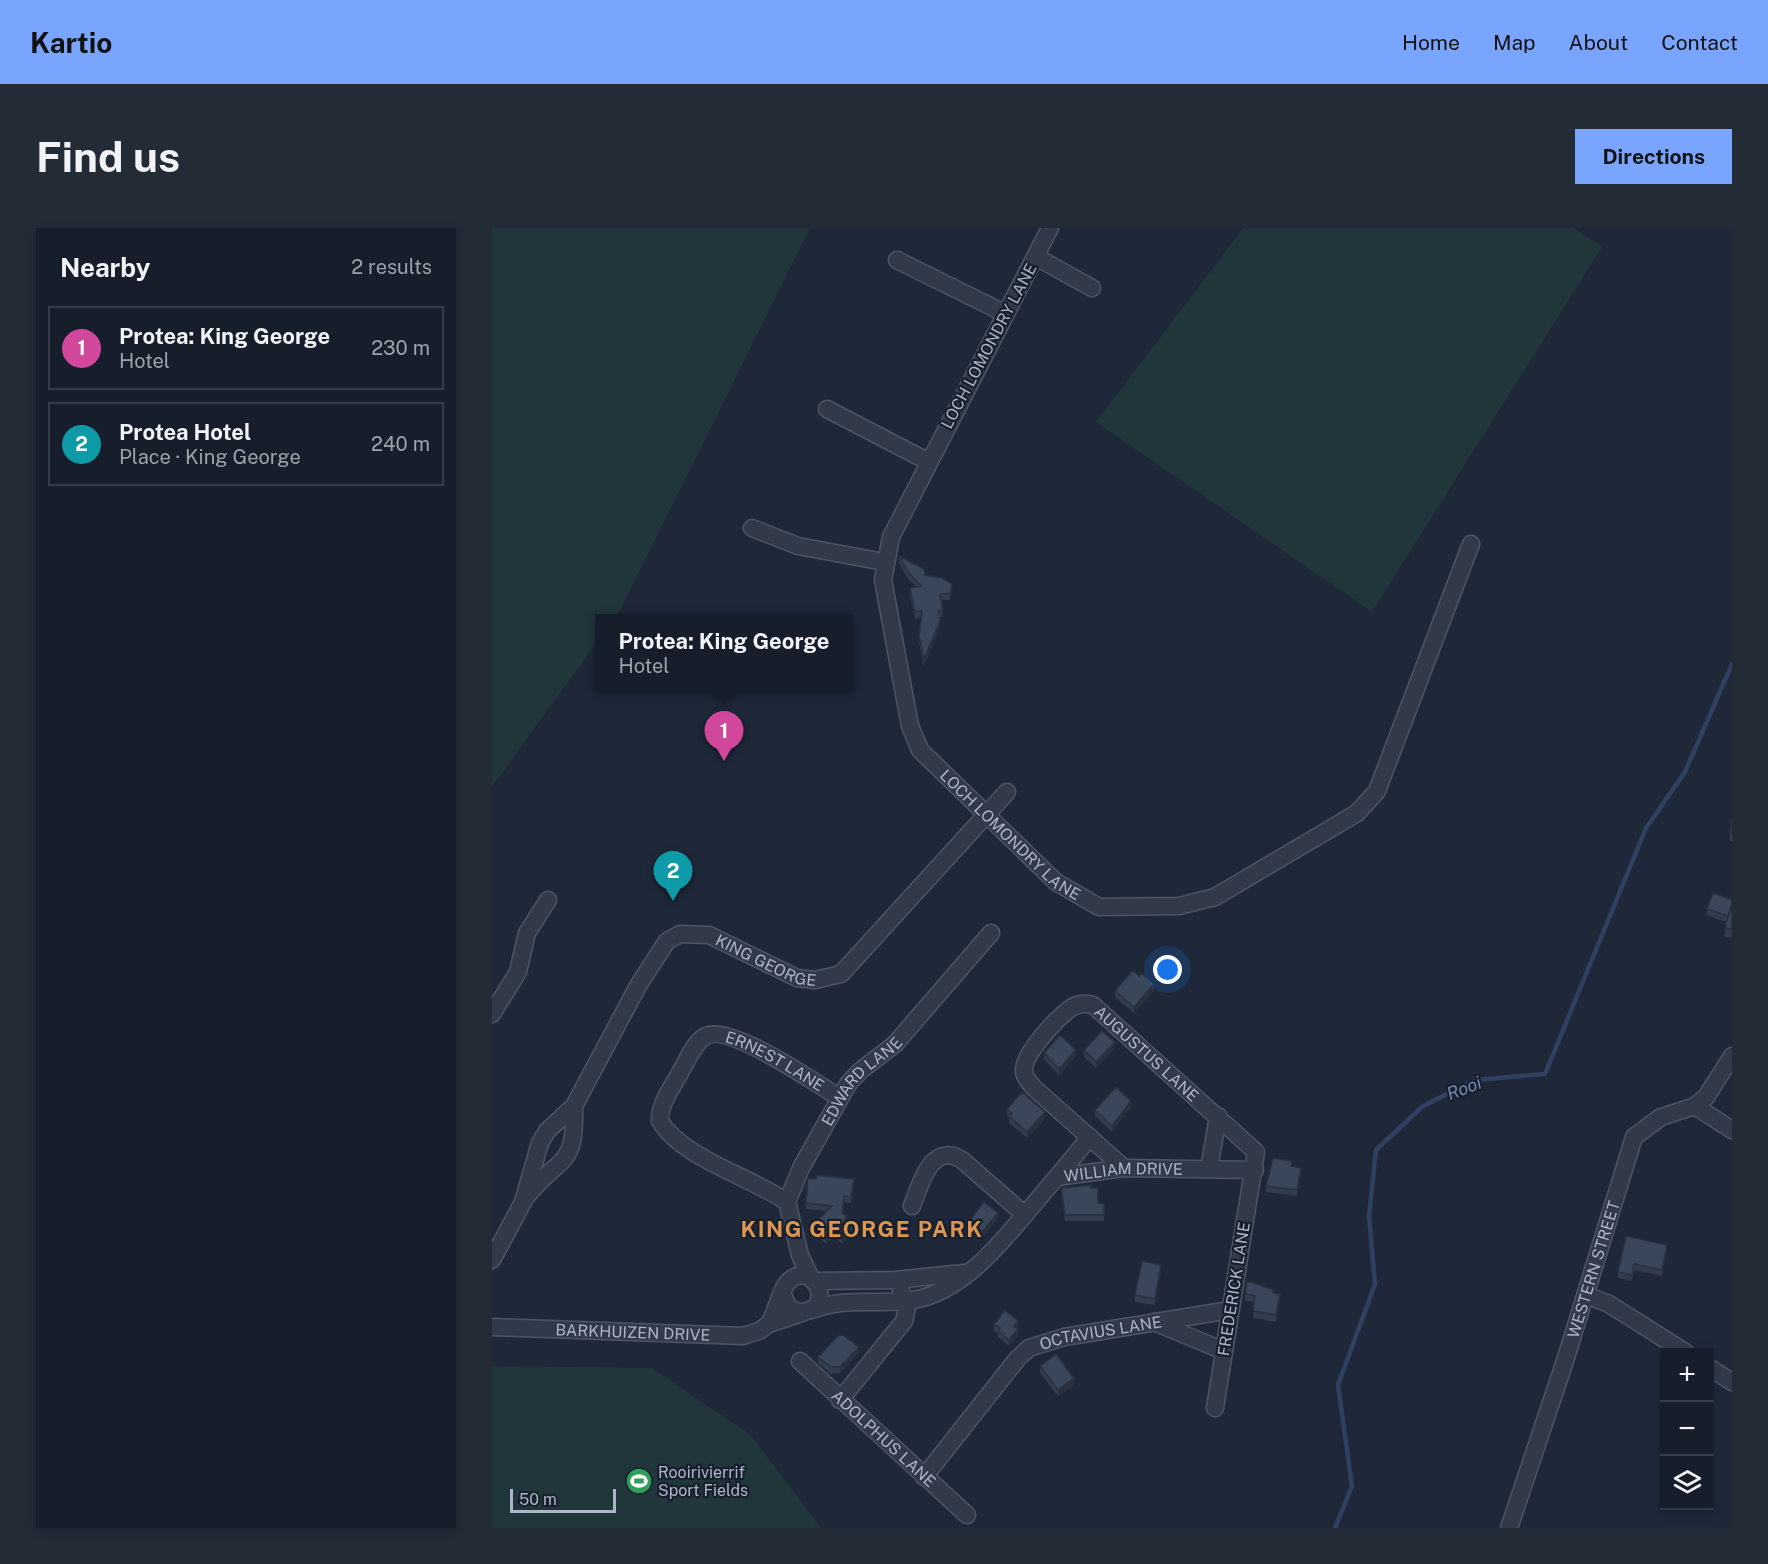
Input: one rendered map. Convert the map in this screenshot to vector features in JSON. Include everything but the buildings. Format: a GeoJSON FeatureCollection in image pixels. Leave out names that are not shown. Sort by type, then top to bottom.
{"type":"FeatureCollection","features":[{"type":"Feature","properties":{"kind":"street","name":"LOCH LOMONDRY LANE"},"geometry":{"type":"LineString","coordinates":[[1050,228],[891,537],[884,562],[885,598],[914,739],[928,760],[987,813],[1056,882],[1099,908],[1179,906],[1215,897],[1357,813],[1377,791],[1471,544]]}},
{"type":"Feature","properties":{"kind":"street"},"geometry":{"type":"LineString","coordinates":[[1036,257],[1092,288]]}},
{"type":"Feature","properties":{"kind":"street"},"geometry":{"type":"LineString","coordinates":[[897,260],[1006,314]]}},
{"type":"Feature","properties":{"kind":"street"},"geometry":{"type":"LineString","coordinates":[[827,409],[929,462]]}},
{"type":"Feature","properties":{"kind":"street"},"geometry":{"type":"LineString","coordinates":[[752,528],[798,546],[884,562]]}},
{"type":"Feature","properties":{"kind":"street","name":"KING GEORGE"},"geometry":{"type":"LineString","coordinates":[[523,1202],[540,1143],[547,1131],[573,1106],[638,986],[667,941],[680,934],[709,935],[797,978],[815,980],[835,976],[859,957],[1007,792]]}},
{"type":"Feature","properties":{"kind":"street"},"geometry":{"type":"LineString","coordinates":[[492,1014],[518,972],[528,933],[548,900]]}},
{"type":"Feature","properties":{"kind":"street","name":"EDWARD LANE"},"geometry":{"type":"LineString","coordinates":[[787,1202],[801,1168],[840,1098],[860,1071],[895,1044],[991,933]]}},
{"type":"Feature","properties":{"kind":"street","name":"AUGUSTUS LANE"},"geometry":{"type":"LineString","coordinates":[[1124,1168],[1033,1087],[1024,1073],[1025,1060],[1045,1033],[1071,1007],[1085,1003],[1093,1005],[1254,1149],[1255,1170]]}},
{"type":"Feature","properties":{"kind":"street","name":"ERNEST LANE"},"geometry":{"type":"LineString","coordinates":[[787,1202],[769,1190],[685,1147],[671,1137],[660,1121],[663,1106],[693,1048],[705,1036],[714,1034],[739,1039],[840,1098]]}},
{"type":"Feature","properties":{"kind":"street"},"geometry":{"type":"LineString","coordinates":[[1732,1056],[1706,1097],[1695,1106],[1732,1130]]}},
{"type":"Feature","properties":{"kind":"street","name":"KING GEORGE"},"geometry":{"type":"LineString","coordinates":[[492,1260],[523,1202],[535,1186],[567,1157],[574,1133],[573,1106]]}},
{"type":"Feature","properties":{"kind":"street","name":"WESTERN STREET"},"geometry":{"type":"LineString","coordinates":[[1509,1528],[1586,1295],[1635,1137],[1661,1117],[1695,1106]]}},
{"type":"Feature","properties":{"kind":"street"},"geometry":{"type":"LineString","coordinates":[[1209,1169],[1218,1116]]}},
{"type":"Feature","properties":{"kind":"street"},"geometry":{"type":"LineString","coordinates":[[1058,1177],[1090,1137]]}},
{"type":"Feature","properties":{"kind":"street"},"geometry":{"type":"LineString","coordinates":[[912,1206],[928,1167],[940,1156],[951,1155],[962,1160],[1024,1214]]}},
{"type":"Feature","properties":{"kind":"street","name":"WILLIAM DRIVE"},"geometry":{"type":"LineString","coordinates":[[807,1312],[843,1301],[906,1301],[934,1293],[972,1272],[1058,1177],[1124,1168],[1255,1170]]}},
{"type":"Feature","properties":{"kind":"street","name":"FREDERICK LANE"},"geometry":{"type":"LineString","coordinates":[[1215,1408],[1255,1170]]}},
{"type":"Feature","properties":{"kind":"street"},"geometry":{"type":"LineString","coordinates":[[786,1287],[789,1308],[807,1312],[820,1296],[800,1255],[787,1202]]}},
{"type":"Feature","properties":{"kind":"street"},"geometry":{"type":"LineString","coordinates":[[769,1323],[800,1255]]}},
{"type":"Feature","properties":{"kind":"street"},"geometry":{"type":"LineString","coordinates":[[786,1287],[801,1276],[813,1280],[895,1280],[972,1272]]}},
{"type":"Feature","properties":{"kind":"street"},"geometry":{"type":"LineString","coordinates":[[840,1400],[904,1321],[907,1313],[906,1301],[895,1280]]}},
{"type":"Feature","properties":{"kind":"street"},"geometry":{"type":"LineString","coordinates":[[1586,1295],[1609,1304],[1677,1348]]}},
{"type":"Feature","properties":{"kind":"street","name":"OCTAVIUS LANE"},"geometry":{"type":"LineString","coordinates":[[924,1478],[1018,1358],[1029,1348],[1064,1337],[1230,1310]]}},
{"type":"Feature","properties":{"kind":"street","name":"BARKHUIZEN DRIVE"},"geometry":{"type":"LineString","coordinates":[[492,1327],[743,1336],[759,1331],[769,1323],[807,1312]]}},
{"type":"Feature","properties":{"kind":"street"},"geometry":{"type":"LineString","coordinates":[[1154,1322],[1224,1351]]}},
{"type":"Feature","properties":{"kind":"street","name":"ADOLPHUS LANE"},"geometry":{"type":"LineString","coordinates":[[800,1361],[924,1478],[967,1515]]}},
{"type":"Feature","properties":{"kind":"street"},"geometry":{"type":"LineString","coordinates":[[1714,1371],[1732,1382]]}},
{"type":"Feature","properties":{"kind":"green space"},"geometry":{"type":"Polygon","coordinates":[[[492,228],[810,228],[619,612],[617,614],[595,614],[595,645],[492,787],[492,228]]]}},
{"type":"Feature","properties":{"kind":"green space"},"geometry":{"type":"Polygon","coordinates":[[[1243,228],[1574,228],[1602,247],[1372,612],[1096,422],[1243,228]]]}},
{"type":"Feature","properties":{"kind":"green space","name":"Rooirivierrif Sport Fields"},"geometry":{"type":"Polygon","coordinates":[[[492,1366],[652,1368],[751,1435],[821,1528],[492,1528],[492,1366]]]}},
{"type":"Feature","properties":{"kind":"waterway","name":"Rooi"},"geometry":{"type":"LineString","coordinates":[[1335,1528],[1352,1486],[1338,1385],[1375,1284],[1369,1216],[1376,1150],[1423,1106],[1475,1080],[1545,1074],[1646,828],[1685,772],[1732,664]]}},
{"type":"Feature","properties":{"kind":"place","name":"Protea: King George"},"geometry":{"type":"Point","coordinates":[724,761]}},
{"type":"Feature","properties":{"kind":"place","name":"Protea Hotel"},"geometry":{"type":"Point","coordinates":[673,901]}},
{"type":"Feature","properties":{"kind":"place","name":"Rooirivierrif Sport Fields"},"geometry":{"type":"Point","coordinates":[639,1481]}},
{"type":"Feature","properties":{"kind":"district","name":"KING GEORGE PARK"},"geometry":{"type":"Point","coordinates":[862,1229]}}]}
